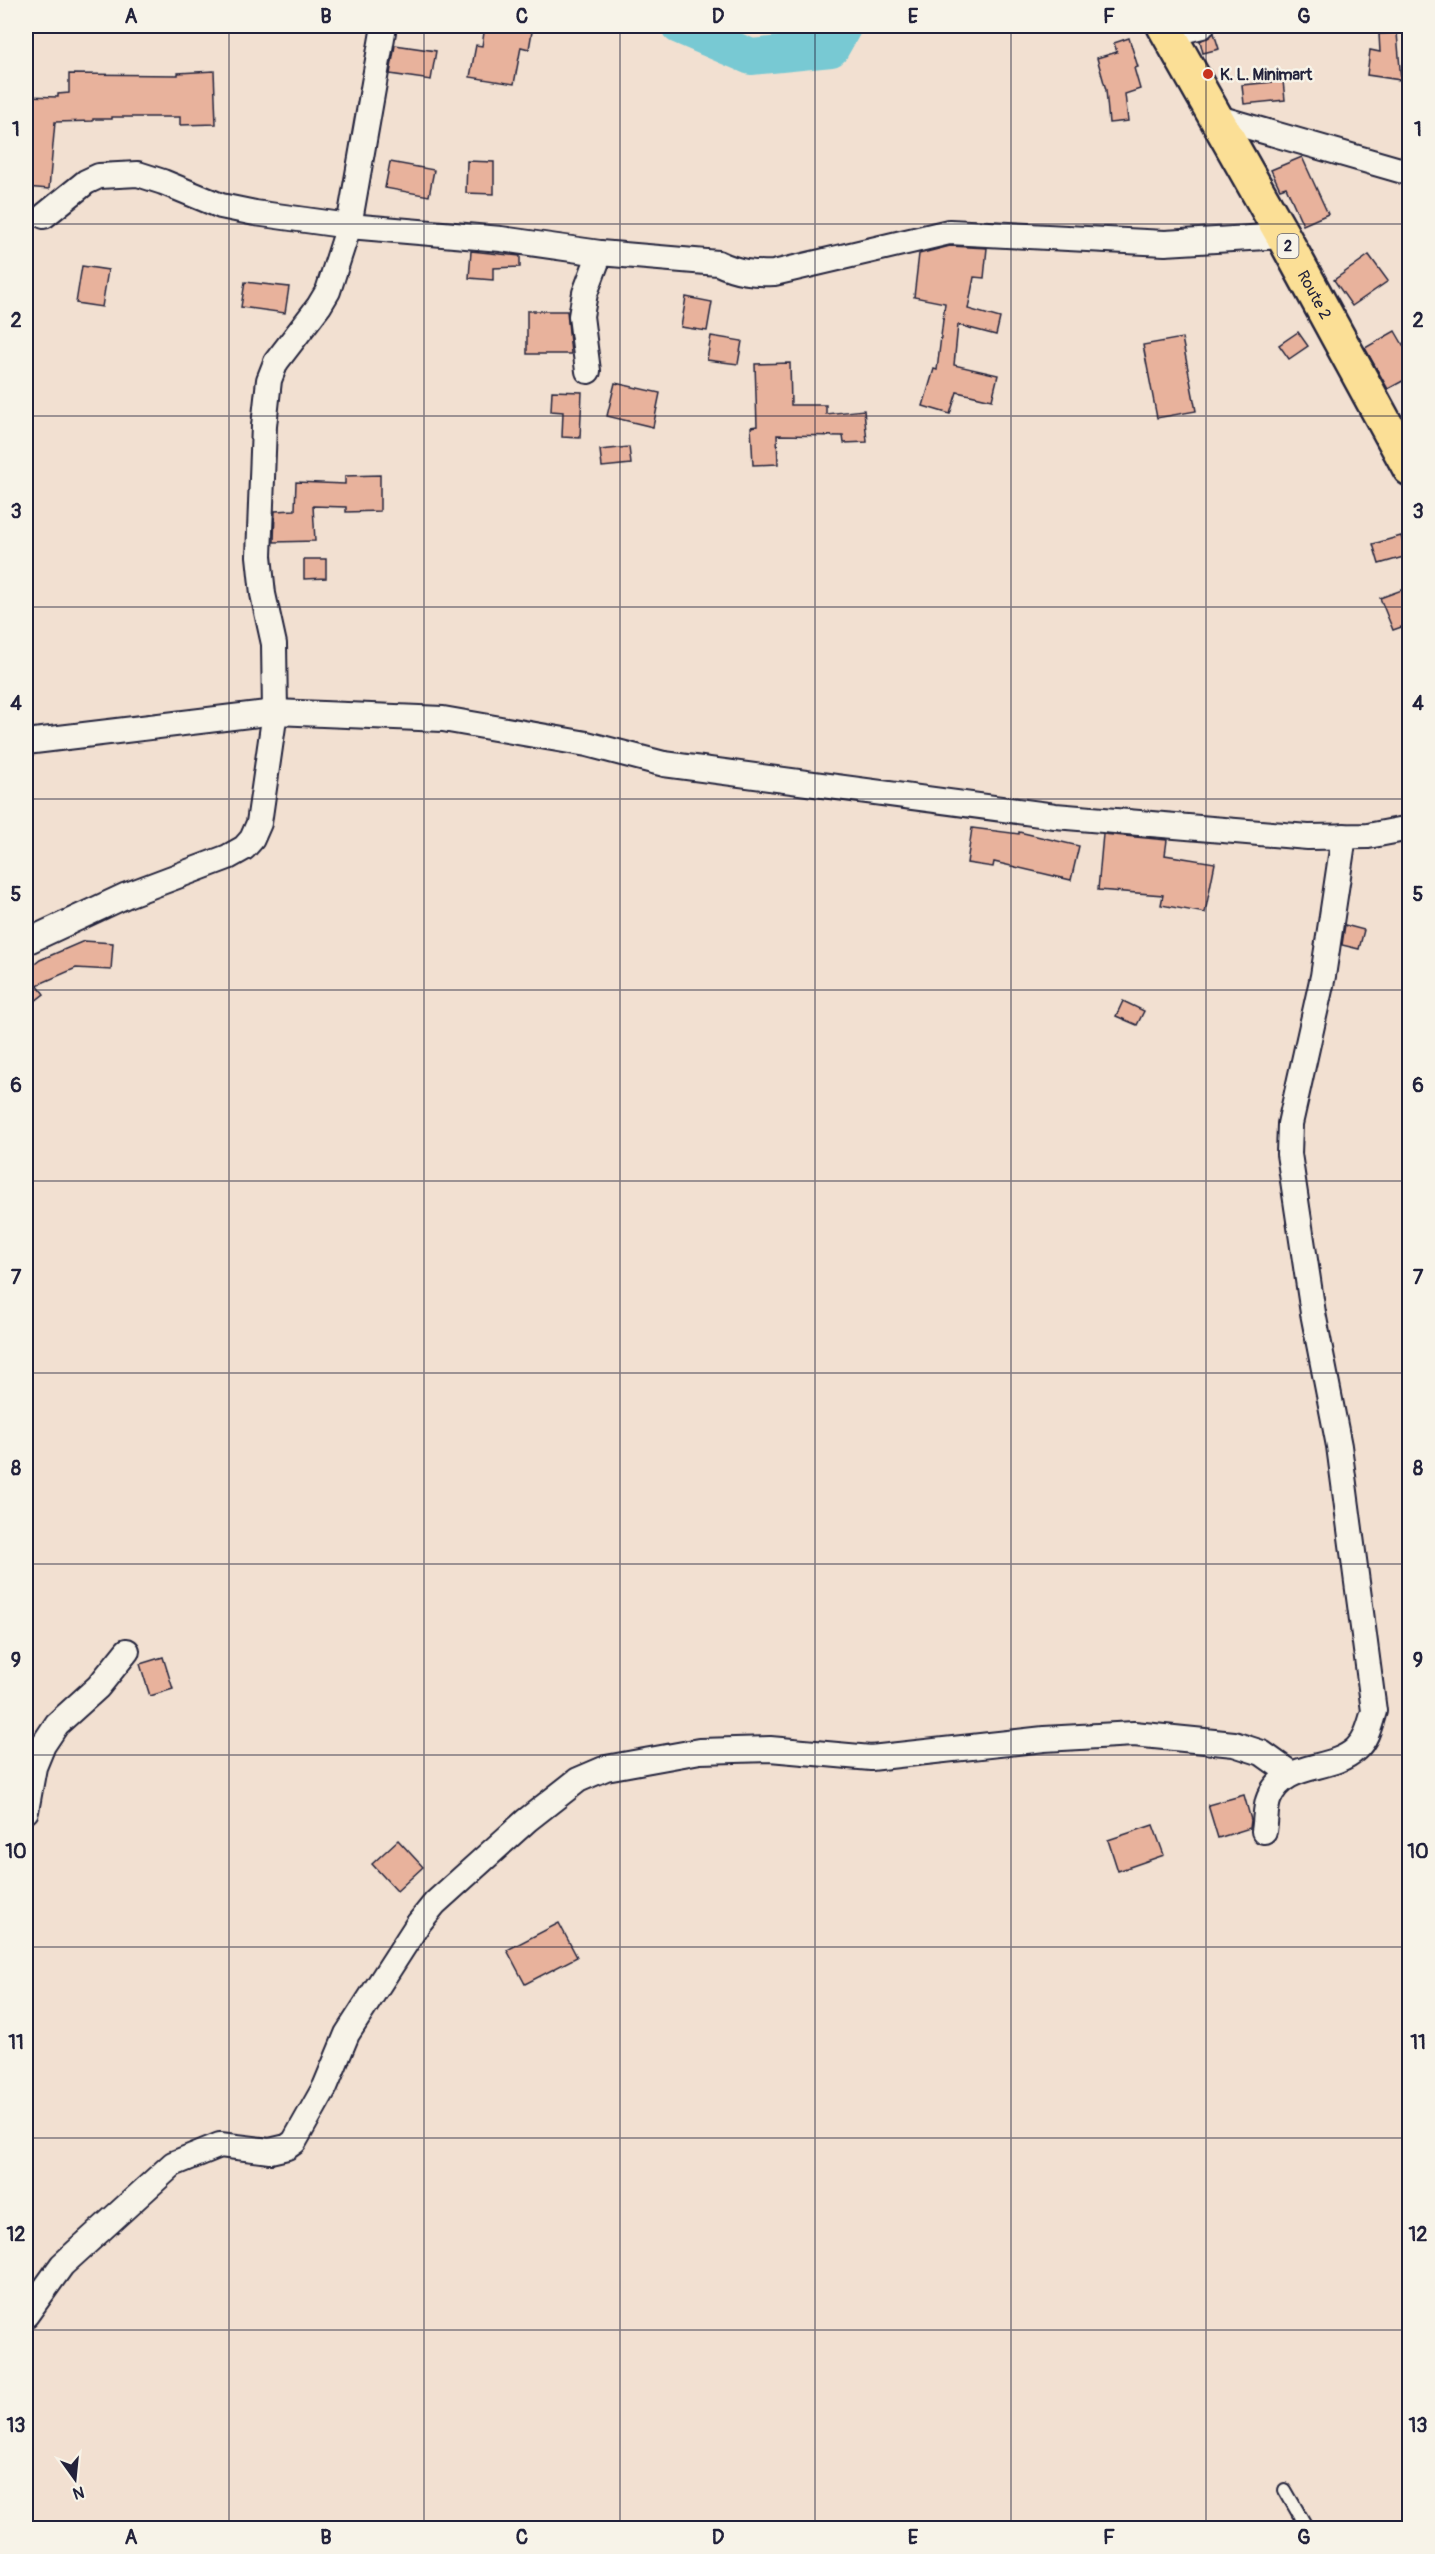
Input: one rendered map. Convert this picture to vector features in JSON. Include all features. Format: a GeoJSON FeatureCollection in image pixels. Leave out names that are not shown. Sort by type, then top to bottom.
{"type":"FeatureCollection","features":[{"type":"Feature","properties":{"kind":"highway","name":"Route 2"},"geometry":{"type":"LineString","coordinates":[[1167,30],[1410,469]]}},
{"type":"Feature","properties":{"kind":"street"},"geometry":{"type":"LineString","coordinates":[[26,942],[127,895],[228,857],[244,848],[252,839],[259,823],[274,712],[274,644],[263,594],[259,556],[264,426],[269,380],[276,362],[328,291],[349,226],[384,26]]}},
{"type":"Feature","properties":{"kind":"street"},"geometry":{"type":"LineString","coordinates":[[1167,30],[1202,26]]}},
{"type":"Feature","properties":{"kind":"street"},"geometry":{"type":"LineString","coordinates":[[1215,117],[1410,173]]}},
{"type":"Feature","properties":{"kind":"street"},"geometry":{"type":"LineString","coordinates":[[44,216],[86,182],[99,176],[138,174],[164,182],[221,206],[349,226],[501,239],[600,253],[718,263],[736,271],[753,274],[774,273],[950,232],[1165,243],[1283,236]]}},
{"type":"Feature","properties":{"kind":"street"},"geometry":{"type":"LineString","coordinates":[[588,371],[581,316],[585,293],[600,253]]}},
{"type":"Feature","properties":{"kind":"street"},"geometry":{"type":"LineString","coordinates":[[26,742],[274,712],[443,719],[587,744],[664,764],[1055,816],[1308,837],[1368,836],[1410,828]]}},
{"type":"Feature","properties":{"kind":"street"},"geometry":{"type":"LineString","coordinates":[[1264,1831],[1268,1799],[1278,1785],[1290,1773],[1327,1763],[1355,1750],[1363,1740],[1374,1711],[1339,1446],[1313,1313],[1289,1154],[1290,1124],[1323,976],[1344,836]]}},
{"type":"Feature","properties":{"kind":"street"},"geometry":{"type":"LineString","coordinates":[[26,1811],[34,1767],[43,1744],[57,1724],[98,1687],[127,1651]]}},
{"type":"Feature","properties":{"kind":"street"},"geometry":{"type":"LineString","coordinates":[[26,2315],[62,2265],[173,2164],[219,2145],[270,2151],[287,2147],[294,2142],[325,2087],[347,2034],[418,1924],[435,1903],[527,1820],[578,1780],[590,1774],[606,1768],[675,1754],[735,1748],[822,1752],[848,1758],[871,1758],[1044,1739],[1134,1734],[1234,1744],[1262,1753],[1290,1773]]}},
{"type":"Feature","properties":{"kind":"lane"},"geometry":{"type":"LineString","coordinates":[[1285,2490],[1307,2529]]}},
{"type":"Feature","properties":{"kind":"building"},"geometry":{"type":"Polygon","coordinates":[[[485,26],[533,26],[529,49],[521,47],[514,84],[470,77],[476,45],[482,46],[485,26]]]}},
{"type":"Feature","properties":{"kind":"building"},"geometry":{"type":"Polygon","coordinates":[[[1214,33],[1219,49],[1203,53],[1200,41],[1214,33]]]}},
{"type":"Feature","properties":{"kind":"building"},"geometry":{"type":"Polygon","coordinates":[[[1397,33],[1401,80],[1367,75],[1370,50],[1380,52],[1379,34],[1397,33]]]}},
{"type":"Feature","properties":{"kind":"building"},"geometry":{"type":"Polygon","coordinates":[[[1129,38],[1138,67],[1134,68],[1140,89],[1125,94],[1128,121],[1109,123],[1106,90],[1097,58],[1117,52],[1114,43],[1129,38]]]}},
{"type":"Feature","properties":{"kind":"building"},"geometry":{"type":"Polygon","coordinates":[[[395,45],[436,51],[431,80],[390,74],[395,45]]]}},
{"type":"Feature","properties":{"kind":"building"},"geometry":{"type":"Polygon","coordinates":[[[214,71],[216,124],[180,125],[180,117],[112,117],[112,119],[93,119],[93,121],[55,122],[49,189],[26,187],[26,96],[58,97],[58,94],[69,93],[69,74],[178,75],[178,73],[214,71]]]}},
{"type":"Feature","properties":{"kind":"building"},"geometry":{"type":"Polygon","coordinates":[[[1283,81],[1285,100],[1244,104],[1242,85],[1283,81]]]}},
{"type":"Feature","properties":{"kind":"building"},"geometry":{"type":"Polygon","coordinates":[[[1302,157],[1328,214],[1303,225],[1286,187],[1280,189],[1271,170],[1302,157]]]}},
{"type":"Feature","properties":{"kind":"building"},"geometry":{"type":"Polygon","coordinates":[[[467,161],[494,162],[494,194],[466,193],[467,161]]]}},
{"type":"Feature","properties":{"kind":"building"},"geometry":{"type":"Polygon","coordinates":[[[390,162],[434,170],[429,196],[385,188],[390,162]]]}},
{"type":"Feature","properties":{"kind":"building"},"geometry":{"type":"Polygon","coordinates":[[[950,246],[987,248],[984,278],[974,277],[968,309],[1000,318],[996,335],[958,325],[954,365],[998,375],[992,400],[957,392],[950,414],[923,406],[934,369],[937,370],[945,303],[914,297],[919,254],[950,246]]]}},
{"type":"Feature","properties":{"kind":"building"},"geometry":{"type":"Polygon","coordinates":[[[471,251],[520,256],[520,267],[493,268],[493,280],[469,278],[471,251]]]}},
{"type":"Feature","properties":{"kind":"building"},"geometry":{"type":"Polygon","coordinates":[[[1369,255],[1388,281],[1352,306],[1334,280],[1369,255]]]}},
{"type":"Feature","properties":{"kind":"building"},"geometry":{"type":"Polygon","coordinates":[[[82,266],[108,270],[102,307],[76,303],[82,266]]]}},
{"type":"Feature","properties":{"kind":"building"},"geometry":{"type":"Polygon","coordinates":[[[245,282],[289,287],[285,313],[241,307],[245,282]]]}},
{"type":"Feature","properties":{"kind":"building"},"geometry":{"type":"Polygon","coordinates":[[[686,297],[712,302],[707,331],[681,327],[686,297]]]}},
{"type":"Feature","properties":{"kind":"building"},"geometry":{"type":"Polygon","coordinates":[[[527,311],[567,311],[571,354],[527,354],[527,311]]]}},
{"type":"Feature","properties":{"kind":"building"},"geometry":{"type":"Polygon","coordinates":[[[1395,331],[1410,357],[1410,377],[1388,389],[1365,348],[1395,331]]]}},
{"type":"Feature","properties":{"kind":"building"},"geometry":{"type":"Polygon","coordinates":[[[1298,332],[1308,346],[1289,359],[1279,345],[1298,332]]]}},
{"type":"Feature","properties":{"kind":"building"},"geometry":{"type":"Polygon","coordinates":[[[711,336],[742,341],[738,364],[707,360],[711,336]]]}},
{"type":"Feature","properties":{"kind":"building"},"geometry":{"type":"Polygon","coordinates":[[[1182,338],[1196,411],[1157,418],[1143,345],[1182,338]]]}},
{"type":"Feature","properties":{"kind":"building"},"geometry":{"type":"Polygon","coordinates":[[[790,363],[791,405],[826,405],[826,414],[864,410],[867,442],[844,443],[843,436],[777,435],[778,464],[753,465],[751,427],[757,426],[755,364],[790,363]]]}},
{"type":"Feature","properties":{"kind":"building"},"geometry":{"type":"Polygon","coordinates":[[[615,383],[660,393],[653,427],[607,416],[615,383]]]}},
{"type":"Feature","properties":{"kind":"building"},"geometry":{"type":"Polygon","coordinates":[[[552,391],[582,392],[580,438],[562,437],[563,412],[551,411],[552,391]]]}},
{"type":"Feature","properties":{"kind":"building"},"geometry":{"type":"Polygon","coordinates":[[[629,447],[631,464],[602,467],[600,450],[629,447]]]}},
{"type":"Feature","properties":{"kind":"building"},"geometry":{"type":"Polygon","coordinates":[[[380,475],[380,511],[346,512],[346,507],[313,506],[315,541],[274,542],[275,511],[295,510],[296,482],[345,484],[345,476],[380,475]]]}},
{"type":"Feature","properties":{"kind":"building"},"geometry":{"type":"Polygon","coordinates":[[[1401,536],[1407,556],[1379,564],[1373,544],[1401,536]]]}},
{"type":"Feature","properties":{"kind":"building"},"geometry":{"type":"Polygon","coordinates":[[[304,559],[326,559],[326,578],[304,579],[304,559]]]}},
{"type":"Feature","properties":{"kind":"building"},"geometry":{"type":"Polygon","coordinates":[[[1410,587],[1410,624],[1393,630],[1380,598],[1410,587]]]}},
{"type":"Feature","properties":{"kind":"building"},"geometry":{"type":"Polygon","coordinates":[[[972,828],[1019,834],[1019,832],[1079,846],[1071,880],[994,862],[993,867],[967,863],[972,828]]]}},
{"type":"Feature","properties":{"kind":"building"},"geometry":{"type":"Polygon","coordinates":[[[1103,834],[1167,840],[1165,855],[1215,863],[1205,913],[1161,905],[1163,895],[1098,890],[1103,834]]]}},
{"type":"Feature","properties":{"kind":"building"},"geometry":{"type":"Polygon","coordinates":[[[1345,925],[1364,930],[1359,949],[1342,945],[1345,925]]]}},
{"type":"Feature","properties":{"kind":"building"},"geometry":{"type":"Polygon","coordinates":[[[84,941],[113,943],[111,970],[76,968],[37,985],[44,994],[26,1008],[26,971],[40,960],[84,941]]]}},
{"type":"Feature","properties":{"kind":"building"},"geometry":{"type":"Polygon","coordinates":[[[1123,1001],[1144,1011],[1137,1025],[1116,1016],[1123,1001]]]}},
{"type":"Feature","properties":{"kind":"building"},"geometry":{"type":"Polygon","coordinates":[[[163,1657],[173,1689],[150,1696],[140,1664],[163,1657]]]}},
{"type":"Feature","properties":{"kind":"building"},"geometry":{"type":"Polygon","coordinates":[[[1244,1795],[1251,1820],[1250,1828],[1218,1838],[1208,1805],[1244,1795]]]}},
{"type":"Feature","properties":{"kind":"building"},"geometry":{"type":"Polygon","coordinates":[[[1153,1825],[1164,1855],[1118,1871],[1108,1840],[1153,1825]]]}},
{"type":"Feature","properties":{"kind":"building"},"geometry":{"type":"Polygon","coordinates":[[[398,1840],[423,1867],[397,1891],[372,1864],[398,1840]]]}},
{"type":"Feature","properties":{"kind":"building"},"geometry":{"type":"Polygon","coordinates":[[[559,1923],[577,1957],[525,1984],[507,1950],[559,1923]]]}},
{"type":"Feature","properties":{"kind":"waterway"},"geometry":{"type":"LineString","coordinates":[[679,26],[751,57],[831,49],[844,26]]}},
{"type":"Feature","properties":{"kind":"place","name":"K. L. Minimart"},"geometry":{"type":"Point","coordinates":[1208,74]}}]}
